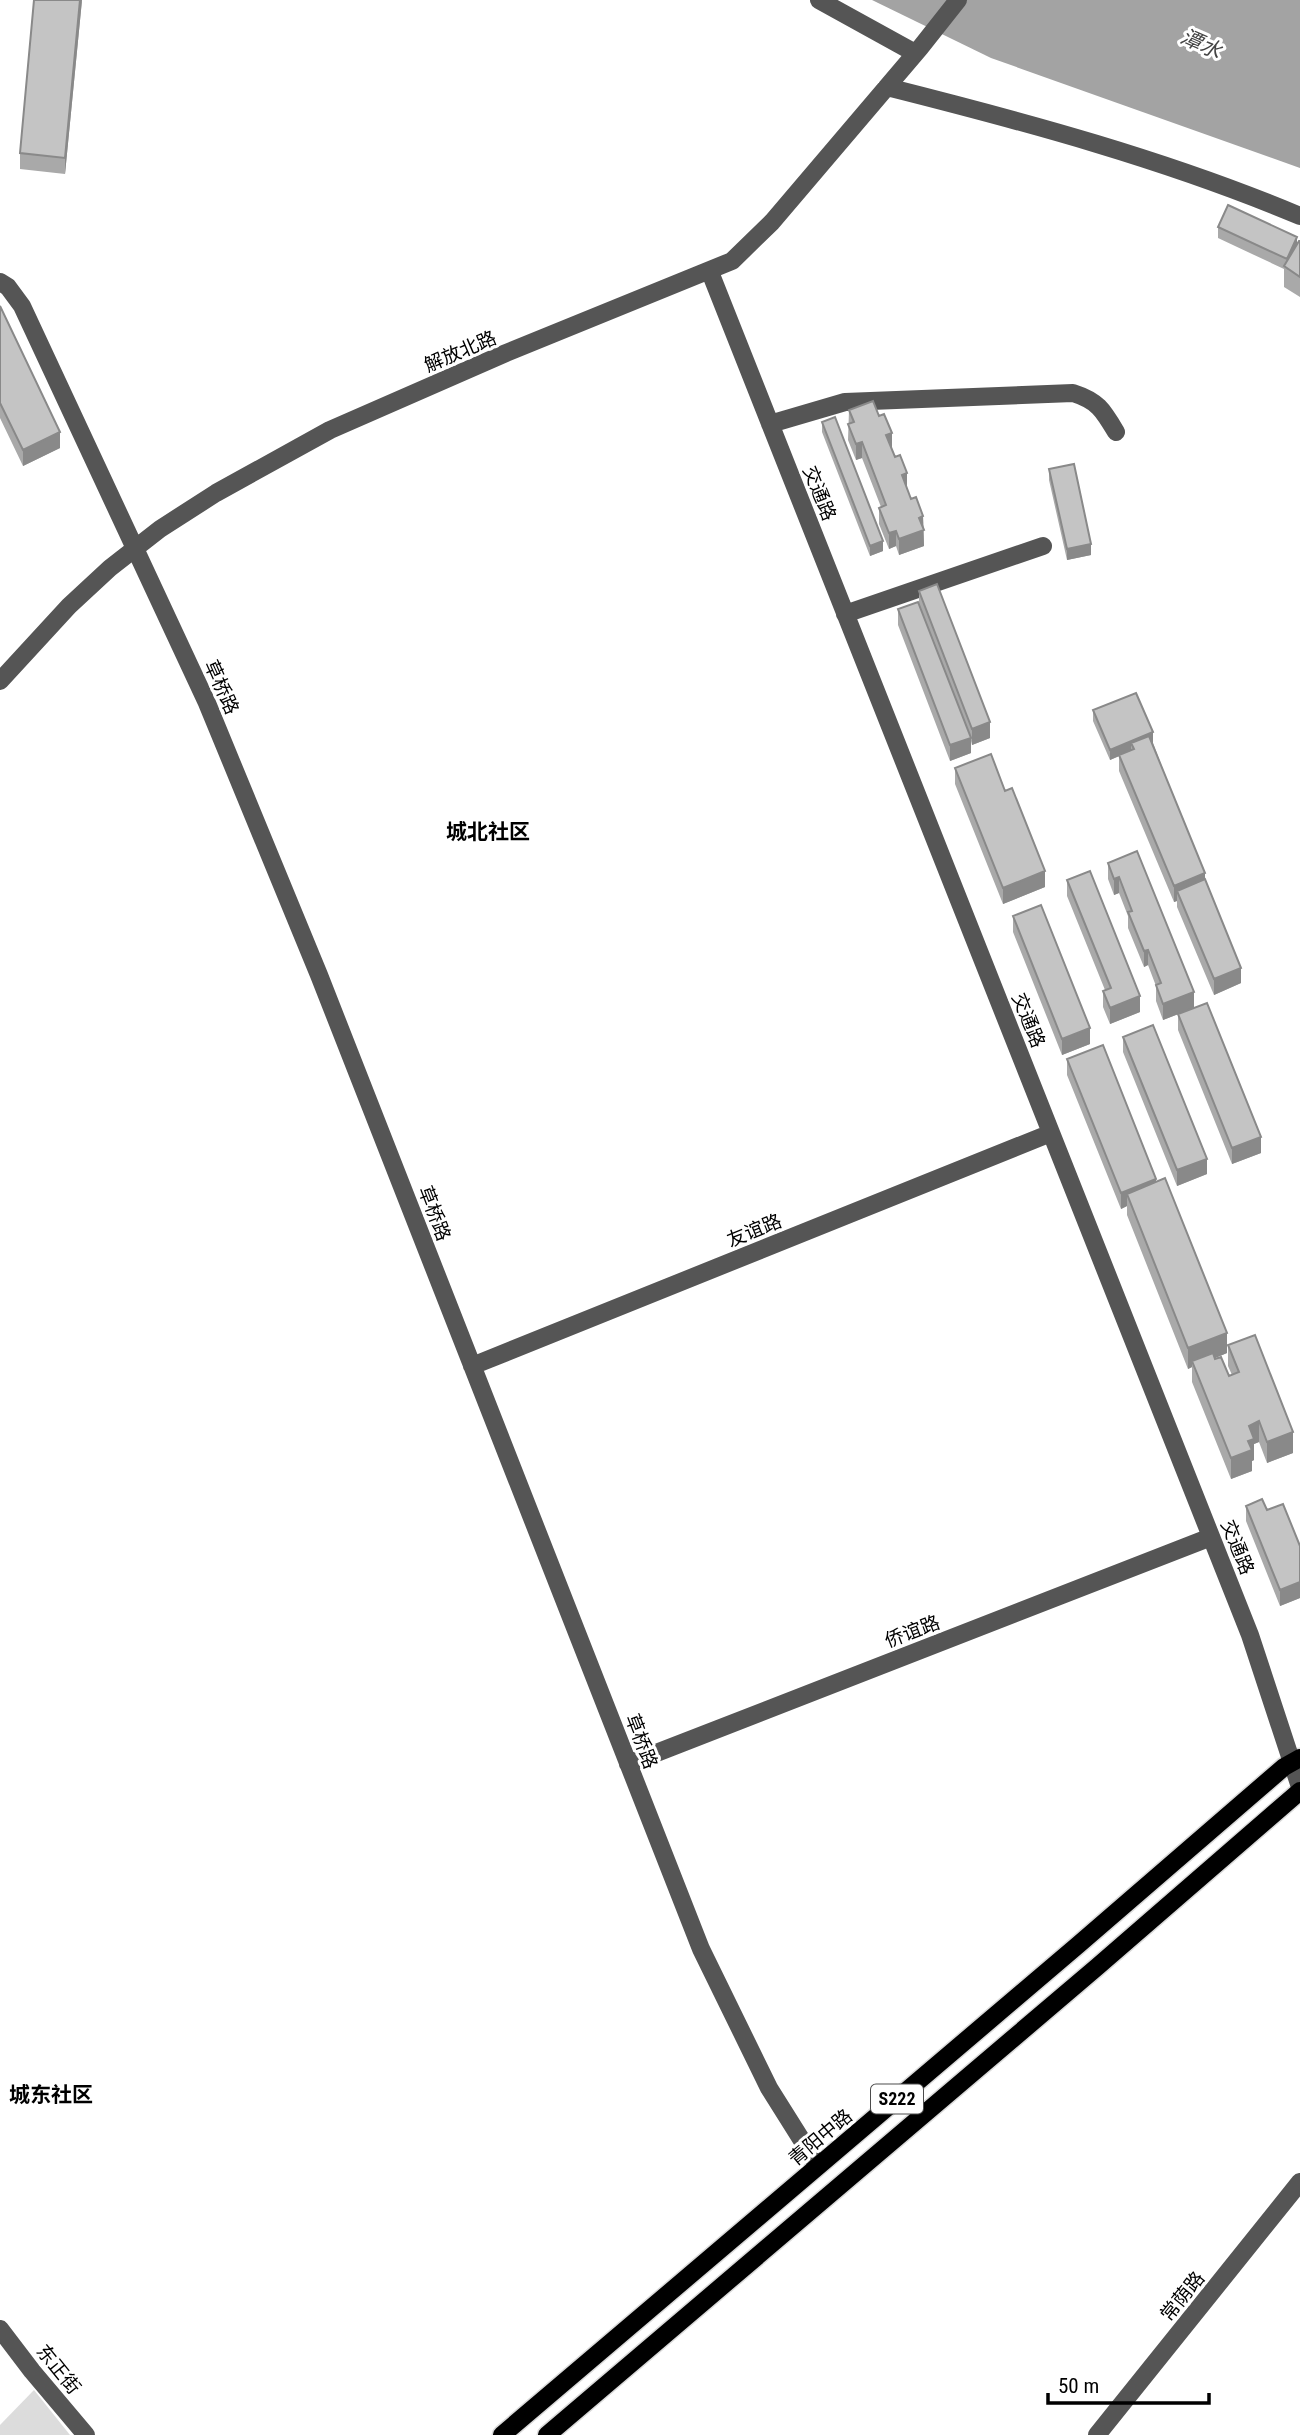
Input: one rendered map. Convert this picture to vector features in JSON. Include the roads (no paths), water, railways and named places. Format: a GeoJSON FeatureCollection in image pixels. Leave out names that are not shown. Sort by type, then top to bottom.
{"type":"FeatureCollection","features":[{"type":"Feature","properties":{"kind":"main road","name":"青阳中路"},"geometry":{"type":"LineString","coordinates":[[502,2435],[1079,1945],[1273,1775],[1296,1760]]}},
{"type":"Feature","properties":{"kind":"main road","name":"S222"},"geometry":{"type":"LineString","coordinates":[[547,2435],[1087,1976],[1300,1790]]}},
{"type":"Feature","properties":{"kind":"street"},"geometry":{"type":"LineString","coordinates":[[819,0],[918,51]]}},
{"type":"Feature","properties":{"kind":"street","name":"解放北路"},"geometry":{"type":"LineString","coordinates":[[0,681],[93,582],[135,548],[216,493],[330,430],[732,261],[764,230],[918,51],[958,0]]}},
{"type":"Feature","properties":{"kind":"street"},"geometry":{"type":"LineString","coordinates":[[887,87],[1016,120],[1235,188],[1300,216]]}},
{"type":"Feature","properties":{"kind":"street","name":"交通路"},"geometry":{"type":"LineString","coordinates":[[710,272],[1250,1635],[1296,1760],[1300,1790]]}},
{"type":"Feature","properties":{"kind":"street","name":"草桥路"},"geometry":{"type":"LineString","coordinates":[[0,282],[8,287],[22,306],[217,727],[324,988],[701,1949],[769,2088],[818,2166]]}},
{"type":"Feature","properties":{"kind":"street"},"geometry":{"type":"LineString","coordinates":[[770,424],[845,402],[1073,393],[1092,400],[1104,412],[1116,432]]}},
{"type":"Feature","properties":{"kind":"street"},"geometry":{"type":"LineString","coordinates":[[845,614],[1043,546]]}},
{"type":"Feature","properties":{"kind":"street","name":"友谊路"},"geometry":{"type":"LineString","coordinates":[[472,1366],[1051,1133]]}},
{"type":"Feature","properties":{"kind":"street","name":"侨谊路"},"geometry":{"type":"LineString","coordinates":[[628,1764],[1211,1536]]}},
{"type":"Feature","properties":{"kind":"street","name":"常荫路"},"geometry":{"type":"LineString","coordinates":[[1097,2435],[1300,2182]]}},
{"type":"Feature","properties":{"kind":"street","name":"东正街"},"geometry":{"type":"LineString","coordinates":[[0,2329],[86,2435]]}},
{"type":"Feature","properties":{"kind":"water","name":"潭水"},"geometry":{"type":"Polygon","coordinates":[[[872,0],[1300,0],[1300,168],[991,58],[872,0]]]}},
{"type":"Feature","properties":{"kind":"district","name":"城北社区"},"geometry":{"type":"Point","coordinates":[488,832]}},
{"type":"Feature","properties":{"kind":"district","name":"城东社区"},"geometry":{"type":"Point","coordinates":[51,2095]}}]}
